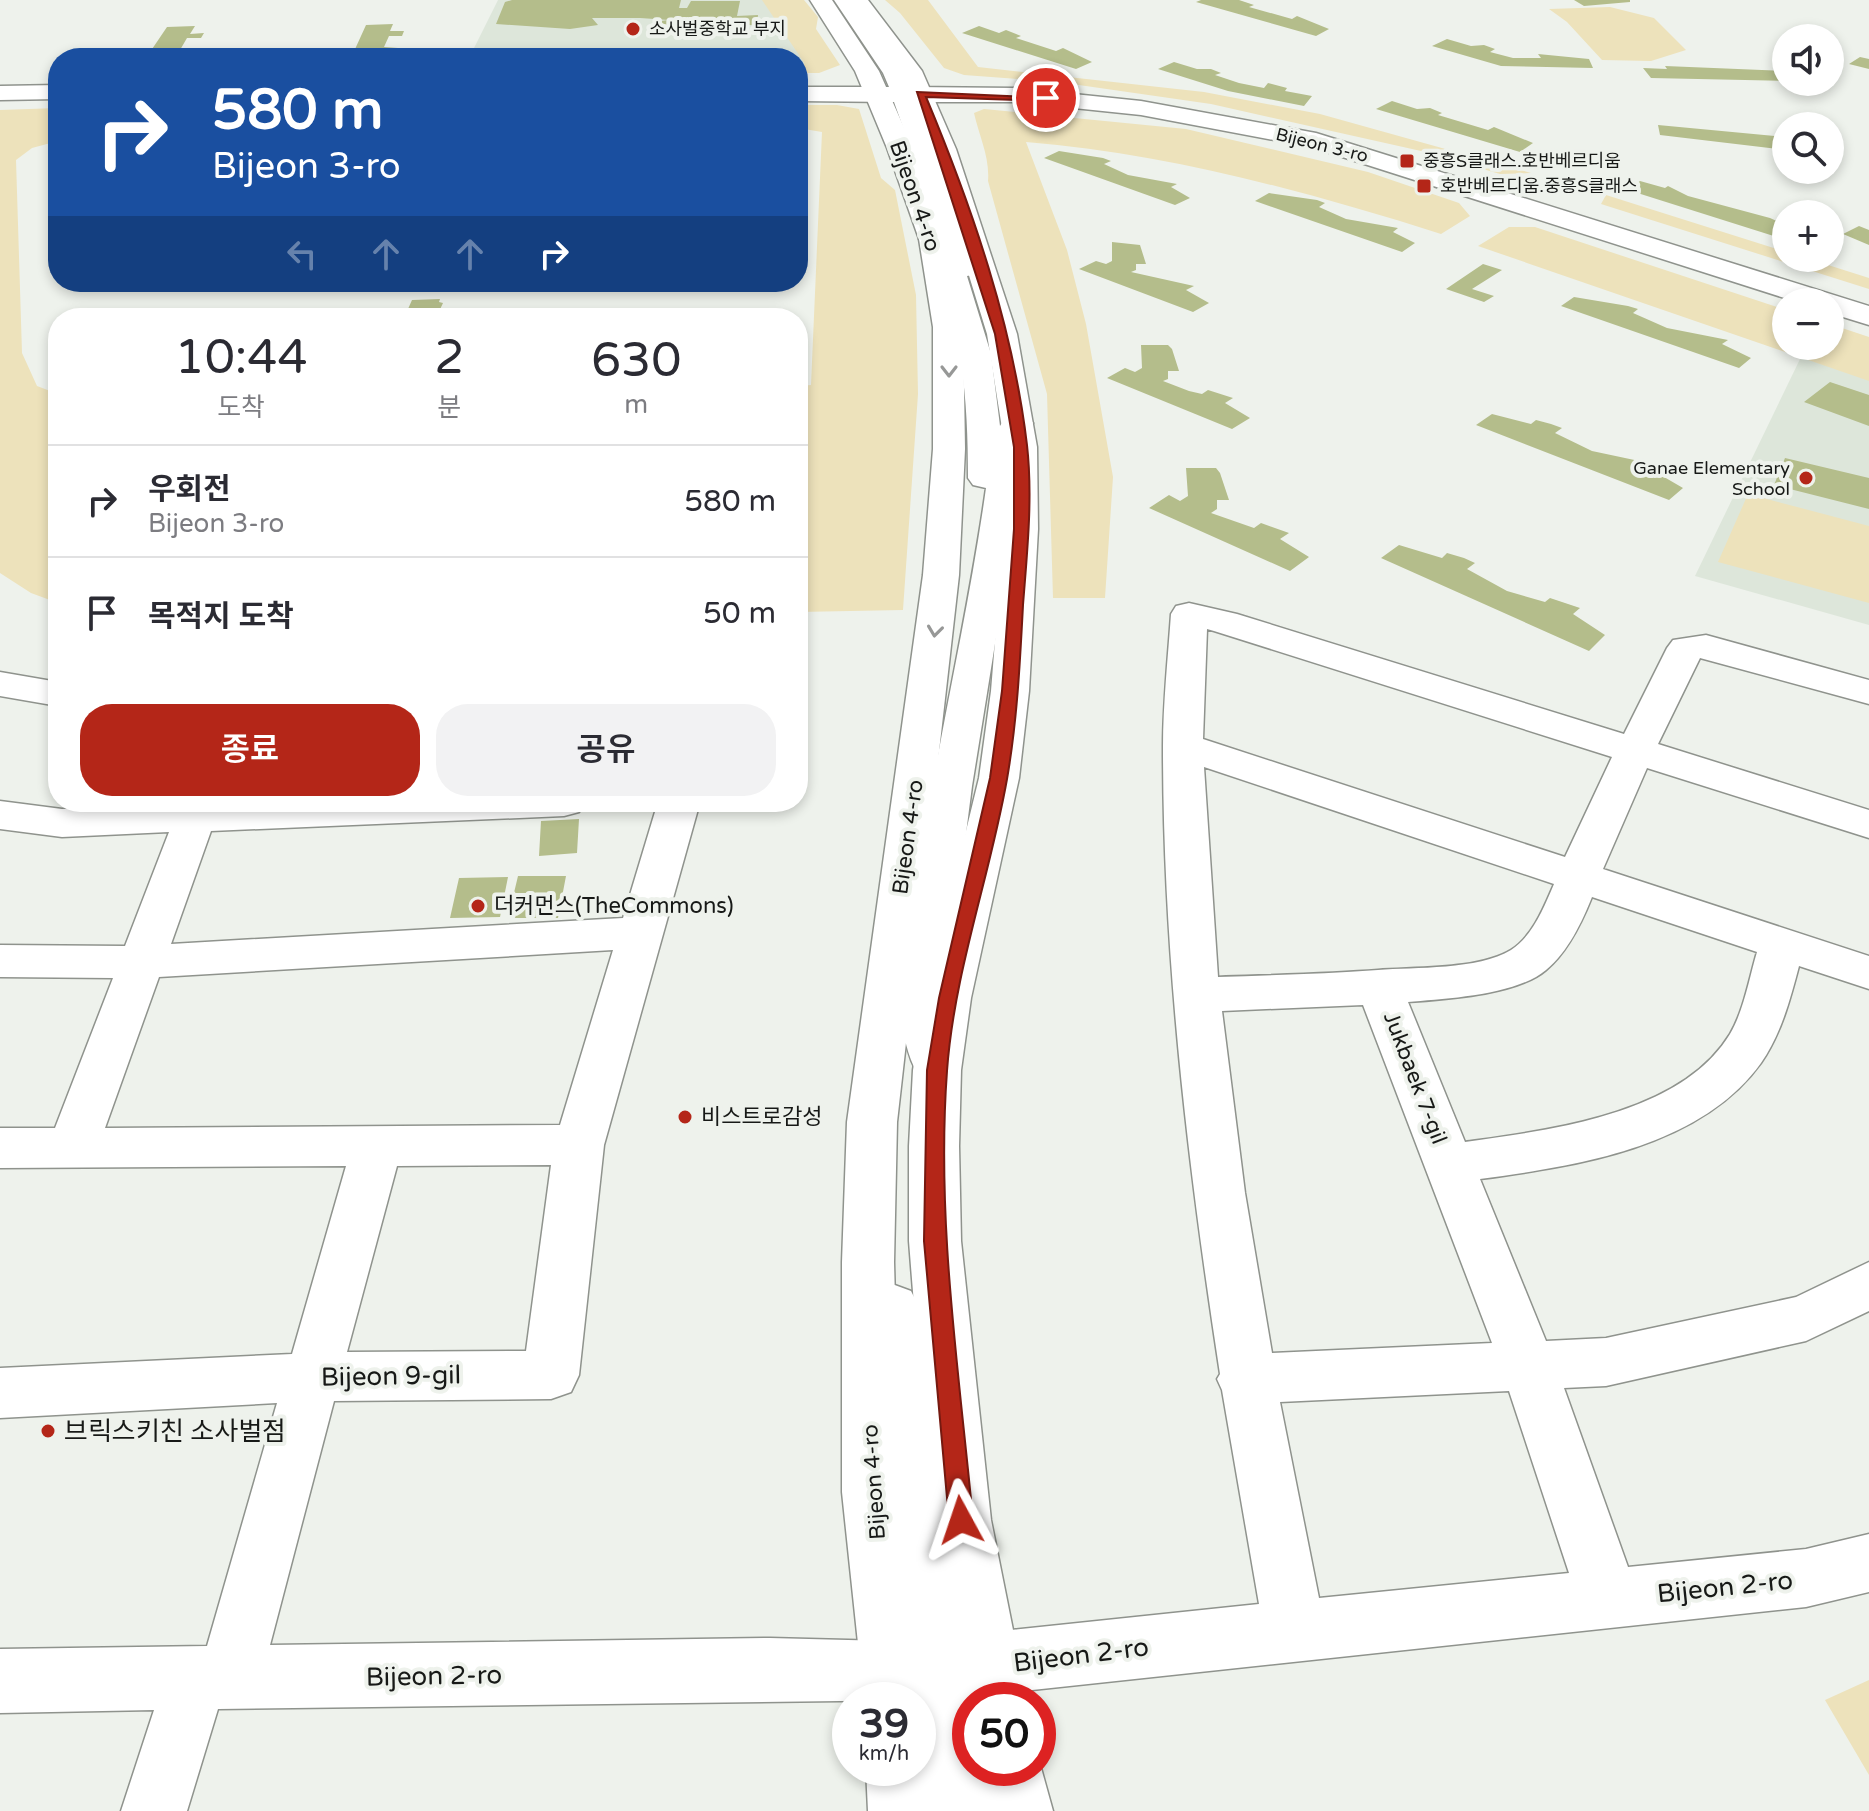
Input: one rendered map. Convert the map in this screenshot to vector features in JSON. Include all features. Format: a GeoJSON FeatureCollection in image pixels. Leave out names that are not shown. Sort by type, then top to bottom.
{"type":"FeatureCollection","features":[{"type":"Feature","properties":{"kind":"street","name":"Bijeon 4-ro"},"geometry":{"type":"LineString","coordinates":[[821,0],[867,71],[898,94],[943,149],[1002,334],[1010,439],[1021,447],[1021,529],[1010,691],[999,778],[948,998],[931,1052],[910,1212],[919,1435],[936,1682]]}},
{"type":"Feature","properties":{"kind":"street"},"geometry":{"type":"LineString","coordinates":[[833,0],[898,94]]}},
{"type":"Feature","properties":{"kind":"street"},"geometry":{"type":"LineString","coordinates":[[845,0],[895,73],[898,94],[953,268],[984,393],[983,538],[967,585],[940,728],[912,947],[884,1211],[936,1682]]}},
{"type":"Feature","properties":{"kind":"street","name":"Bijeon 4-ro"},"geometry":{"type":"LineString","coordinates":[[857,0],[910,71],[898,94],[933,239],[948,327],[949,449],[941,575],[872,1122],[868,1262],[871,1492],[936,1682]]}},
{"type":"Feature","properties":{"kind":"street"},"geometry":{"type":"LineString","coordinates":[[0,93],[48,92]]}},
{"type":"Feature","properties":{"kind":"street","name":"Bijeon 3-ro"},"geometry":{"type":"LineString","coordinates":[[808,94],[1015,95],[1141,108],[1316,140],[1781,288]]}},
{"type":"Feature","properties":{"kind":"street"},"geometry":{"type":"LineString","coordinates":[[933,239],[953,268]]}},
{"type":"Feature","properties":{"kind":"street","name":"Bijeon 3-ro"},"geometry":{"type":"LineString","coordinates":[[1844,308],[1869,316]]}},
{"type":"Feature","properties":{"kind":"street"},"geometry":{"type":"LineString","coordinates":[[1295,1633],[1246,1385],[1197,995],[1183,746],[1189,614],[1635,749],[1869,824]]}},
{"type":"Feature","properties":{"kind":"street"},"geometry":{"type":"LineString","coordinates":[[1635,749],[1686,648],[1706,646],[1869,692]]}},
{"type":"Feature","properties":{"kind":"street"},"geometry":{"type":"LineString","coordinates":[[0,684],[48,692]]}},
{"type":"Feature","properties":{"kind":"street"},"geometry":{"type":"LineString","coordinates":[[915,784],[940,728]]}},
{"type":"Feature","properties":{"kind":"street"},"geometry":{"type":"LineString","coordinates":[[1183,746],[1869,973]]}},
{"type":"Feature","properties":{"kind":"street","name":"Jukbaek 7-gil"},"geometry":{"type":"LineString","coordinates":[[1635,749],[1552,935],[1526,963],[1494,975],[1379,986],[1448,1164],[1622,1133],[1698,1096],[1744,1051],[1766,998],[1782,944]]}},
{"type":"Feature","properties":{"kind":"street"},"geometry":{"type":"LineString","coordinates":[[0,815],[62,823],[177,812]]}},
{"type":"Feature","properties":{"kind":"street"},"geometry":{"type":"LineString","coordinates":[[73,1147],[197,812]]}},
{"type":"Feature","properties":{"kind":"street","name":"Bijeon 9-gil"},"geometry":{"type":"LineString","coordinates":[[0,1393],[313,1377],[551,1375],[579,1145],[676,812]]}},
{"type":"Feature","properties":{"kind":"street"},"geometry":{"type":"LineString","coordinates":[[0,961],[140,962],[639,933]]}},
{"type":"Feature","properties":{"kind":"street"},"geometry":{"type":"LineString","coordinates":[[1197,995],[1379,986]]}},
{"type":"Feature","properties":{"kind":"street"},"geometry":{"type":"LineString","coordinates":[[154,1811],[212,1680],[313,1377],[377,1145]]}},
{"type":"Feature","properties":{"kind":"street"},"geometry":{"type":"LineString","coordinates":[[0,1148],[579,1145]]}},
{"type":"Feature","properties":{"kind":"street"},"geometry":{"type":"LineString","coordinates":[[1448,1164],[1529,1368],[1609,1600]]}},
{"type":"Feature","properties":{"kind":"street"},"geometry":{"type":"LineString","coordinates":[[1246,1385],[1606,1362],[1806,1318],[1869,1285]]}},
{"type":"Feature","properties":{"kind":"street","name":"Bijeon 2-ro"},"geometry":{"type":"LineString","coordinates":[[936,1683],[1295,1633],[1806,1578],[1869,1563]]}},
{"type":"Feature","properties":{"kind":"street","name":"Bijeon 2-ro"},"geometry":{"type":"LineString","coordinates":[[0,1681],[770,1669],[924,1682]]}},
{"type":"Feature","properties":{"kind":"street"},"geometry":{"type":"LineString","coordinates":[[936,1683],[952,1708]]}},
{"type":"Feature","properties":{"kind":"street"},"geometry":{"type":"LineString","coordinates":[[936,1683],[945,1811]]}},
{"type":"Feature","properties":{"kind":"street"},"geometry":{"type":"LineString","coordinates":[[900,1786],[901,1811]]}},
{"type":"Feature","properties":{"kind":"street"},"geometry":{"type":"LineString","coordinates":[[930,1786],[938,1811]]}},
{"type":"Feature","properties":{"kind":"street"},"geometry":{"type":"LineString","coordinates":[[981,1786],[986,1811]]}},
{"type":"Feature","properties":{"kind":"street"},"geometry":{"type":"LineString","coordinates":[[1014,1786],[1020,1811]]}},
{"type":"Feature","properties":{"kind":"shaded area","name":"소사벌중학교 부지"},"geometry":{"type":"Polygon","coordinates":[[[498,0],[765,0],[795,48],[474,48],[498,0]]]}},
{"type":"Feature","properties":{"kind":"shaded area"},"geometry":{"type":"Polygon","coordinates":[[[762,0],[804,0],[818,17],[816,29],[840,65],[819,73],[808,73],[808,48],[794,48],[762,0]]]}},
{"type":"Feature","properties":{"kind":"shaded area"},"geometry":{"type":"Polygon","coordinates":[[[885,0],[928,0],[978,67],[1204,92],[1320,114],[1531,173],[1500,174],[1421,151],[1211,104],[1058,82],[964,75],[944,68],[900,13],[885,0]]]}},
{"type":"Feature","properties":{"kind":"shaded area"},"geometry":{"type":"Polygon","coordinates":[[[1610,7],[1654,18],[1686,50],[1651,61],[1602,60],[1567,22],[1549,9],[1610,7]]]}},
{"type":"Feature","properties":{"kind":"shaded area"},"geometry":{"type":"Polygon","coordinates":[[[808,105],[859,109],[881,178],[895,190],[916,295],[918,394],[903,610],[808,612],[808,385],[811,385],[822,132],[808,130],[808,105]]]}},
{"type":"Feature","properties":{"kind":"shaded area"},"geometry":{"type":"Polygon","coordinates":[[[48,108],[48,144],[32,148],[16,160],[22,353],[37,386],[48,390],[48,599],[31,593],[0,573],[0,110],[48,108]]]}},
{"type":"Feature","properties":{"kind":"shaded area"},"geometry":{"type":"Polygon","coordinates":[[[984,109],[1186,129],[1368,172],[1459,203],[1470,216],[1441,234],[1236,176],[1132,155],[1026,142],[1067,250],[1086,324],[1113,477],[1105,598],[1053,598],[1047,394],[988,181],[986,155],[974,113],[984,109]]]}},
{"type":"Feature","properties":{"kind":"shaded area"},"geometry":{"type":"Polygon","coordinates":[[[1606,195],[1772,248],[1772,258],[1601,204],[1606,195]]]}},
{"type":"Feature","properties":{"kind":"shaded area"},"geometry":{"type":"Polygon","coordinates":[[[1509,227],[1535,227],[1772,305],[1772,348],[1478,246],[1509,227]]]}},
{"type":"Feature","properties":{"kind":"shaded area"},"geometry":{"type":"Polygon","coordinates":[[[1844,270],[1869,278],[1869,289],[1815,272],[1844,270]]]}},
{"type":"Feature","properties":{"kind":"shaded area"},"geometry":{"type":"Polygon","coordinates":[[[1844,329],[1869,337],[1869,381],[1808,360],[1844,360],[1844,329]]]}},
{"type":"Feature","properties":{"kind":"shaded area","name":"Ganae Elementary School"},"geometry":{"type":"Polygon","coordinates":[[[1800,360],[1810,360],[1869,380],[1869,625],[1695,576],[1800,360]]]}},
{"type":"Feature","properties":{"kind":"shaded area"},"geometry":{"type":"Polygon","coordinates":[[[1748,494],[1869,526],[1869,603],[1718,562],[1748,494]]]}},
{"type":"Feature","properties":{"kind":"shaded area"},"geometry":{"type":"Polygon","coordinates":[[[1869,1680],[1869,1775],[1825,1700],[1869,1680]]]}},
{"type":"Feature","properties":{"kind":"building"},"geometry":{"type":"Polygon","coordinates":[[[681,0],[679,8],[687,8],[691,1],[740,1],[737,16],[758,15],[757,25],[661,26],[652,22],[669,20],[640,18],[592,18],[598,25],[570,29],[496,24],[505,2],[681,0]]]}},
{"type":"Feature","properties":{"kind":"building"},"geometry":{"type":"Polygon","coordinates":[[[1239,0],[1254,5],[1249,7],[1292,19],[1297,16],[1329,29],[1316,36],[1196,2],[1239,0]]]}},
{"type":"Feature","properties":{"kind":"building"},"geometry":{"type":"Polygon","coordinates":[[[1574,0],[1630,0],[1630,2],[1584,6],[1574,0]]]}},
{"type":"Feature","properties":{"kind":"building"},"geometry":{"type":"Polygon","coordinates":[[[393,24],[390,31],[404,31],[402,36],[389,36],[384,47],[398,48],[356,48],[366,25],[393,24]]]}},
{"type":"Feature","properties":{"kind":"building"},"geometry":{"type":"Polygon","coordinates":[[[195,26],[190,34],[204,33],[201,38],[187,38],[181,48],[153,48],[167,27],[195,26]]]}},
{"type":"Feature","properties":{"kind":"building"},"geometry":{"type":"Polygon","coordinates":[[[979,26],[999,33],[1006,30],[1021,36],[1016,38],[1056,51],[1063,48],[1092,62],[1076,69],[962,33],[979,26]]]}},
{"type":"Feature","properties":{"kind":"building"},"geometry":{"type":"Polygon","coordinates":[[[1447,39],[1471,46],[1484,45],[1495,49],[1490,52],[1513,58],[1541,58],[1538,54],[1589,59],[1593,68],[1501,66],[1432,46],[1447,39]]]}},
{"type":"Feature","properties":{"kind":"building"},"geometry":{"type":"Polygon","coordinates":[[[1860,57],[1869,59],[1869,69],[1849,64],[1860,57]]]}},
{"type":"Feature","properties":{"kind":"building"},"geometry":{"type":"Polygon","coordinates":[[[1174,62],[1197,69],[1211,69],[1221,73],[1215,75],[1239,83],[1264,88],[1268,83],[1287,88],[1285,91],[1312,96],[1304,106],[1228,91],[1158,69],[1174,62]]]}},
{"type":"Feature","properties":{"kind":"building"},"geometry":{"type":"Polygon","coordinates":[[[1665,66],[1772,70],[1772,81],[1651,78],[1643,68],[1667,69],[1665,66]]]}},
{"type":"Feature","properties":{"kind":"building"},"geometry":{"type":"Polygon","coordinates":[[[1392,101],[1417,109],[1430,108],[1442,113],[1438,115],[1488,130],[1494,127],[1533,143],[1520,152],[1376,109],[1392,101]]]}},
{"type":"Feature","properties":{"kind":"building"},"geometry":{"type":"Polygon","coordinates":[[[1658,125],[1772,136],[1772,148],[1660,135],[1658,125]]]}},
{"type":"Feature","properties":{"kind":"building"},"geometry":{"type":"Polygon","coordinates":[[[1059,151],[1103,158],[1111,161],[1104,164],[1128,175],[1177,184],[1171,187],[1190,198],[1175,205],[1044,158],[1059,151]]]}},
{"type":"Feature","properties":{"kind":"building"},"geometry":{"type":"Polygon","coordinates":[[[1640,181],[1665,188],[1668,186],[1688,196],[1770,218],[1772,236],[1628,190],[1640,181]]]}},
{"type":"Feature","properties":{"kind":"building"},"geometry":{"type":"Polygon","coordinates":[[[1269,193],[1317,200],[1325,203],[1319,207],[1346,219],[1398,228],[1393,232],[1415,243],[1402,252],[1255,201],[1269,193]]]}},
{"type":"Feature","properties":{"kind":"building"},"geometry":{"type":"Polygon","coordinates":[[[1859,226],[1869,230],[1869,245],[1844,234],[1859,226]]]}},
{"type":"Feature","properties":{"kind":"building"},"geometry":{"type":"Polygon","coordinates":[[[1112,242],[1140,245],[1146,264],[1136,264],[1136,270],[1131,272],[1194,286],[1186,290],[1209,303],[1193,312],[1079,269],[1096,261],[1106,264],[1112,261],[1112,242]]]}},
{"type":"Feature","properties":{"kind":"building"},"geometry":{"type":"Polygon","coordinates":[[[1483,264],[1502,270],[1472,289],[1494,296],[1484,302],[1446,289],[1483,264]]]}},
{"type":"Feature","properties":{"kind":"building"},"geometry":{"type":"Polygon","coordinates":[[[1574,297],[1628,306],[1638,309],[1633,313],[1667,328],[1728,340],[1722,344],[1751,358],[1739,368],[1561,306],[1574,297]]]}},
{"type":"Feature","properties":{"kind":"building"},"geometry":{"type":"Polygon","coordinates":[[[440,299],[439,302],[443,303],[441,308],[408,308],[412,300],[440,299]]]}},
{"type":"Feature","properties":{"kind":"building"},"geometry":{"type":"Polygon","coordinates":[[[1141,345],[1168,345],[1172,349],[1179,371],[1168,371],[1168,379],[1163,381],[1189,391],[1202,394],[1208,390],[1233,398],[1225,403],[1250,418],[1232,429],[1107,378],[1125,368],[1135,372],[1142,368],[1141,345]]]}},
{"type":"Feature","properties":{"kind":"building"},"geometry":{"type":"Polygon","coordinates":[[[1830,382],[1869,395],[1869,426],[1804,402],[1830,382]]]}},
{"type":"Feature","properties":{"kind":"building"},"geometry":{"type":"Polygon","coordinates":[[[1492,414],[1531,424],[1536,420],[1551,424],[1562,428],[1555,433],[1592,451],[1658,465],[1652,470],[1683,488],[1669,500],[1476,425],[1492,414]]]}},
{"type":"Feature","properties":{"kind":"building"},"geometry":{"type":"Polygon","coordinates":[[[1785,458],[1869,478],[1869,509],[1774,485],[1785,458]]]}},
{"type":"Feature","properties":{"kind":"building"},"geometry":{"type":"Polygon","coordinates":[[[1186,468],[1216,468],[1220,473],[1229,500],[1217,500],[1217,509],[1211,513],[1254,528],[1261,523],[1289,533],[1280,539],[1309,557],[1290,571],[1149,508],[1169,495],[1180,501],[1188,496],[1186,468]]]}},
{"type":"Feature","properties":{"kind":"building"},"geometry":{"type":"Polygon","coordinates":[[[1399,545],[1442,558],[1447,553],[1464,558],[1475,563],[1467,569],[1507,591],[1545,602],[1550,598],[1580,608],[1573,614],[1605,635],[1589,651],[1381,558],[1399,545]]]}},
{"type":"Feature","properties":{"kind":"building"},"geometry":{"type":"Polygon","coordinates":[[[579,819],[577,853],[539,856],[541,821],[579,819]]]}},
{"type":"Feature","properties":{"kind":"building"},"geometry":{"type":"Polygon","coordinates":[[[518,876],[566,876],[558,918],[508,918],[518,876]]]}},
{"type":"Feature","properties":{"kind":"building"},"geometry":{"type":"Polygon","coordinates":[[[508,877],[500,917],[450,918],[459,878],[508,877]]]}},
{"type":"Feature","properties":{"kind":"place","name":"소사벌중학교 부지"},"geometry":{"type":"Point","coordinates":[633,29]}},
{"type":"Feature","properties":{"kind":"place","name":"중흥S클래스.호반베르디움"},"geometry":{"type":"Point","coordinates":[1407,161]}},
{"type":"Feature","properties":{"kind":"place","name":"호반베르디움.중흥S클래스"},"geometry":{"type":"Point","coordinates":[1424,186]}},
{"type":"Feature","properties":{"kind":"place","name":"Ganae Elementary School"},"geometry":{"type":"Point","coordinates":[1806,478]}},
{"type":"Feature","properties":{"kind":"place","name":"더커먼스(TheCommons)"},"geometry":{"type":"Point","coordinates":[478,906]}},
{"type":"Feature","properties":{"kind":"place","name":"비스트로감성"},"geometry":{"type":"Point","coordinates":[685,1117]}},
{"type":"Feature","properties":{"kind":"place","name":"브릭스키친 소사벌점"},"geometry":{"type":"Point","coordinates":[48,1431]}},
{"type":"Feature","properties":{"kind":"route"},"geometry":{"type":"LineString","coordinates":[[961,1520],[935,1241],[937,1070],[948,998],[999,778],[1010,691],[1021,529],[1021,447],[1002,334],[943,149],[920,94],[1046,98]]}}]}
